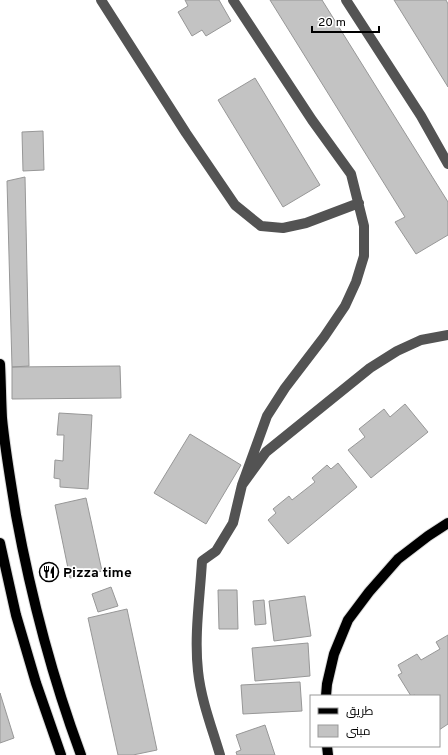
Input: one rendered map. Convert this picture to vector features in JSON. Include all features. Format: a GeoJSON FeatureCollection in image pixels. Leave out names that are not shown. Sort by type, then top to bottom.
{"type":"FeatureCollection","features":[{"type":"Feature","properties":{"kind":"main road"},"geometry":{"type":"LineString","coordinates":[[0,364],[2,419],[20,535],[36,612],[67,717],[81,755]]}},
{"type":"Feature","properties":{"kind":"main road"},"geometry":{"type":"LineString","coordinates":[[326,695],[334,654],[348,620],[369,592],[398,559],[448,523]]}},
{"type":"Feature","properties":{"kind":"main road"},"geometry":{"type":"LineString","coordinates":[[0,542],[16,615],[36,684],[61,755]]}},
{"type":"Feature","properties":{"kind":"street"},"geometry":{"type":"LineString","coordinates":[[101,0],[186,133],[235,205],[261,226],[283,228],[306,223],[359,203]]}},
{"type":"Feature","properties":{"kind":"street"},"geometry":{"type":"LineString","coordinates":[[220,755],[206,707],[198,672],[197,635],[202,561],[216,551],[233,523],[242,485],[267,416],[285,388],[324,337],[345,306],[356,282],[364,256],[364,226],[351,174],[312,120],[233,0]]}},
{"type":"Feature","properties":{"kind":"street"},"geometry":{"type":"LineString","coordinates":[[346,0],[421,116],[448,164]]}},
{"type":"Feature","properties":{"kind":"street"},"geometry":{"type":"LineString","coordinates":[[242,485],[266,452],[370,368],[397,351],[421,340],[448,335]]}},
{"type":"Feature","properties":{"kind":"building"},"geometry":{"type":"Polygon","coordinates":[[[185,0],[219,0],[231,21],[206,36],[202,30],[192,36],[178,12],[188,6],[185,0]]]}},
{"type":"Feature","properties":{"kind":"building"},"geometry":{"type":"Polygon","coordinates":[[[270,0],[322,0],[448,202],[448,235],[416,254],[395,222],[405,217],[270,0]]]}},
{"type":"Feature","properties":{"kind":"building"},"geometry":{"type":"Polygon","coordinates":[[[394,0],[446,0],[448,4],[448,87],[394,0]]]}},
{"type":"Feature","properties":{"kind":"building"},"geometry":{"type":"Polygon","coordinates":[[[255,78],[320,185],[283,207],[218,100],[255,78]]]}},
{"type":"Feature","properties":{"kind":"building"},"geometry":{"type":"Polygon","coordinates":[[[43,131],[44,170],[23,171],[22,132],[43,131]]]}},
{"type":"Feature","properties":{"kind":"building"},"geometry":{"type":"Polygon","coordinates":[[[25,177],[29,366],[12,367],[7,181],[25,177]]]}},
{"type":"Feature","properties":{"kind":"building"},"geometry":{"type":"Polygon","coordinates":[[[120,366],[121,398],[12,399],[12,367],[120,366]]]}},
{"type":"Feature","properties":{"kind":"building"},"geometry":{"type":"Polygon","coordinates":[[[405,404],[428,432],[371,478],[348,450],[365,437],[359,429],[384,409],[390,417],[405,404]]]}},
{"type":"Feature","properties":{"kind":"building"},"geometry":{"type":"Polygon","coordinates":[[[59,413],[92,415],[88,489],[60,487],[60,479],[54,478],[55,460],[63,461],[64,435],[57,435],[59,413]]]}},
{"type":"Feature","properties":{"kind":"building"},"geometry":{"type":"Polygon","coordinates":[[[190,434],[241,465],[206,524],[154,493],[190,434]]]}},
{"type":"Feature","properties":{"kind":"building"},"geometry":{"type":"Polygon","coordinates":[[[338,463],[357,487],[288,544],[268,520],[276,513],[273,509],[289,496],[292,500],[315,482],[312,478],[327,465],[331,469],[338,463]]]}},
{"type":"Feature","properties":{"kind":"building"},"geometry":{"type":"Polygon","coordinates":[[[86,498],[102,571],[70,578],[55,505],[86,498]]]}},
{"type":"Feature","properties":{"kind":"building"},"geometry":{"type":"Polygon","coordinates":[[[111,587],[118,606],[98,612],[92,594],[111,587]]]}},
{"type":"Feature","properties":{"kind":"building"},"geometry":{"type":"Polygon","coordinates":[[[218,590],[237,590],[238,629],[219,629],[218,590]]]}},
{"type":"Feature","properties":{"kind":"building"},"geometry":{"type":"Polygon","coordinates":[[[305,596],[311,636],[274,641],[269,601],[305,596]]]}},
{"type":"Feature","properties":{"kind":"building"},"geometry":{"type":"Polygon","coordinates":[[[264,600],[266,624],[255,625],[253,601],[264,600]]]}},
{"type":"Feature","properties":{"kind":"building"},"geometry":{"type":"Polygon","coordinates":[[[127,609],[157,750],[133,755],[118,755],[88,618],[127,609]]]}},
{"type":"Feature","properties":{"kind":"building"},"geometry":{"type":"Polygon","coordinates":[[[448,635],[448,724],[440,729],[440,695],[410,695],[398,675],[402,673],[398,665],[417,654],[421,660],[440,649],[436,642],[448,635]]]}},
{"type":"Feature","properties":{"kind":"building"},"geometry":{"type":"Polygon","coordinates":[[[308,643],[310,676],[255,681],[252,648],[308,643]]]}},
{"type":"Feature","properties":{"kind":"building"},"geometry":{"type":"Polygon","coordinates":[[[300,682],[302,711],[243,714],[241,685],[300,682]]]}},
{"type":"Feature","properties":{"kind":"building"},"geometry":{"type":"Polygon","coordinates":[[[0,693],[14,738],[0,743],[0,693]]]}},
{"type":"Feature","properties":{"kind":"building"},"geometry":{"type":"Polygon","coordinates":[[[265,725],[275,755],[237,755],[236,752],[241,750],[236,735],[265,725]]]}},
{"type":"Feature","properties":{"kind":"place","name":"Pizza time"},"geometry":{"type":"Point","coordinates":[49,572]}}]}
